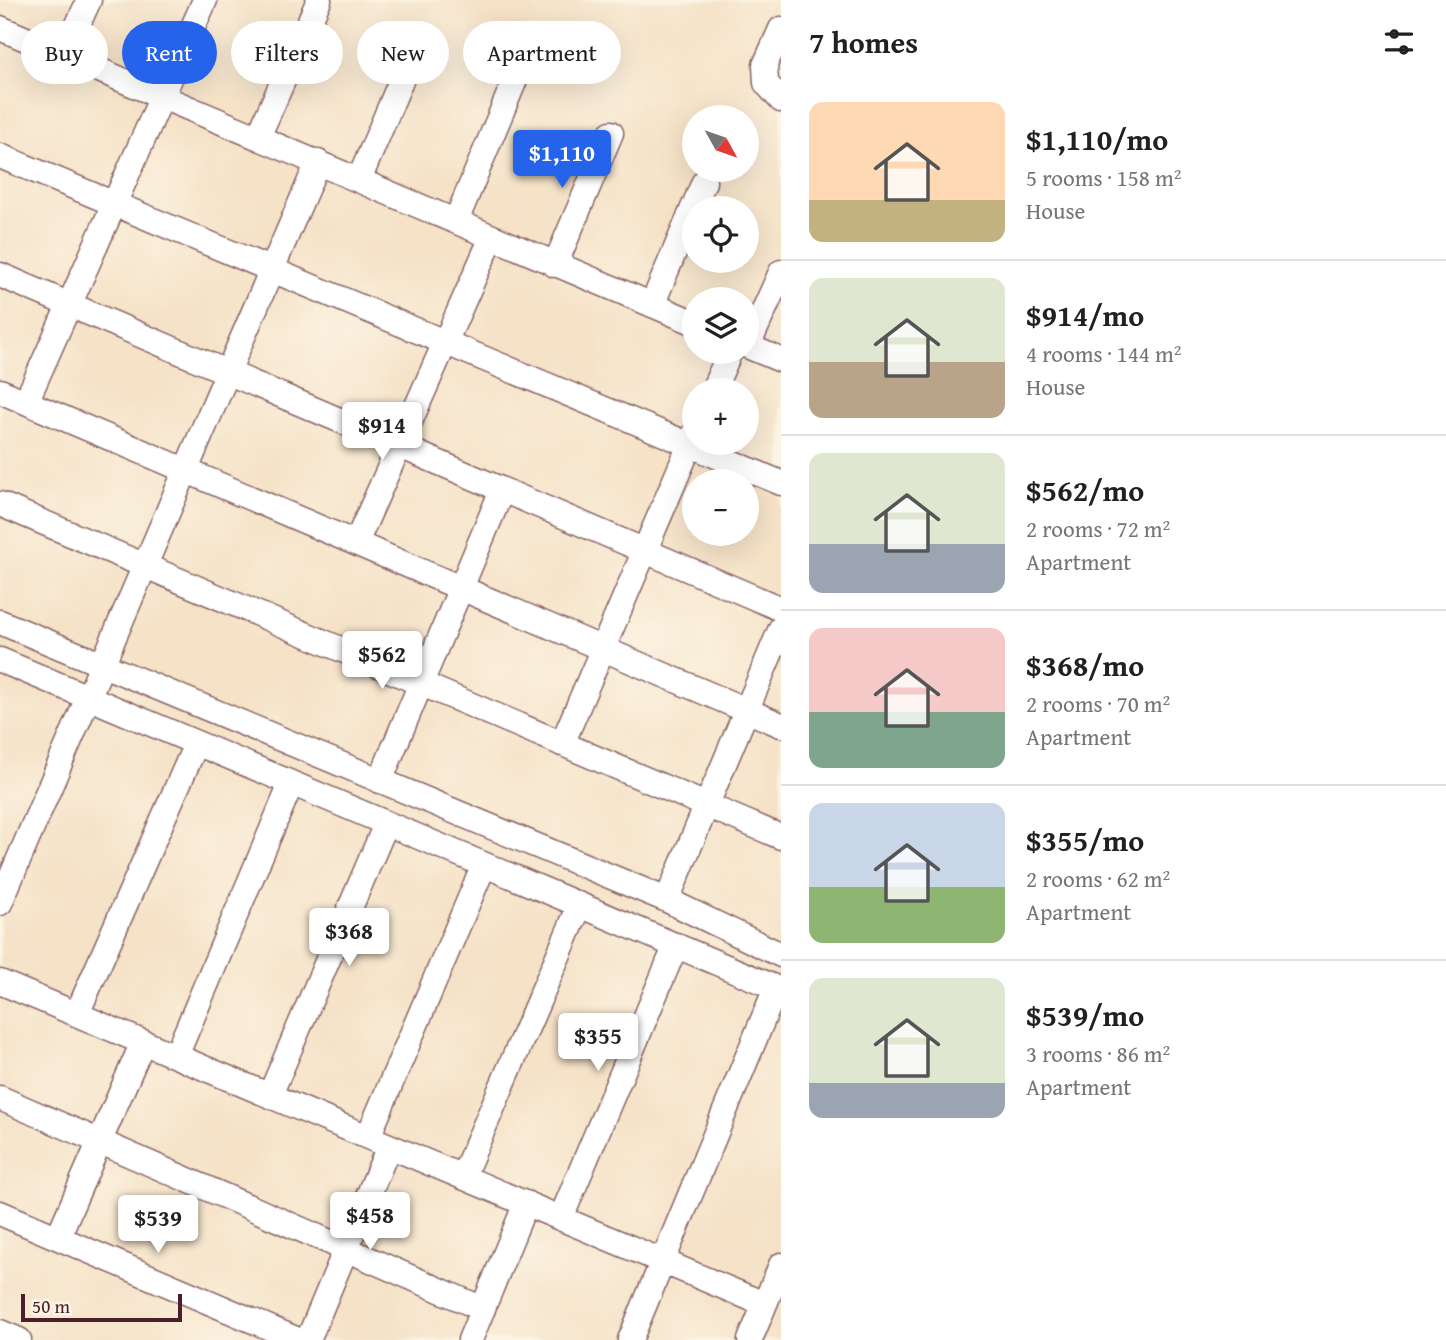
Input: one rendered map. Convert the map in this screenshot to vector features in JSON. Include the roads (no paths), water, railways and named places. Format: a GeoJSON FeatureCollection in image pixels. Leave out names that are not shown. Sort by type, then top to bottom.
{"type":"FeatureCollection","features":[{"type":"Feature","properties":{"kind":"street"},"geometry":{"type":"LineString","coordinates":[[79,21],[89,0]]}},
{"type":"Feature","properties":{"kind":"street"},"geometry":{"type":"LineString","coordinates":[[26,402],[205,0]]}},
{"type":"Feature","properties":{"kind":"street"},"geometry":{"type":"LineString","coordinates":[[258,137],[319,0]]}},
{"type":"Feature","properties":{"kind":"street"},"geometry":{"type":"LineString","coordinates":[[0,28],[21,37]]}},
{"type":"Feature","properties":{"kind":"street"},"geometry":{"type":"LineString","coordinates":[[781,29],[765,65],[765,83],[781,100]]}},
{"type":"Feature","properties":{"kind":"street"},"geometry":{"type":"LineString","coordinates":[[108,74],[682,318]]}},
{"type":"Feature","properties":{"kind":"street"},"geometry":{"type":"LineString","coordinates":[[359,180],[400,84]]}},
{"type":"Feature","properties":{"kind":"street"},"geometry":{"type":"LineString","coordinates":[[456,221],[513,84]]}},
{"type":"Feature","properties":{"kind":"street"},"geometry":{"type":"LineString","coordinates":[[555,265],[611,133]]}},
{"type":"Feature","properties":{"kind":"street"},"geometry":{"type":"LineString","coordinates":[[0,156],[445,342],[682,435]]}},
{"type":"Feature","properties":{"kind":"street"},"geometry":{"type":"LineString","coordinates":[[0,903],[318,162]]}},
{"type":"Feature","properties":{"kind":"street"},"geometry":{"type":"LineString","coordinates":[[652,305],[704,182]]}},
{"type":"Feature","properties":{"kind":"street"},"geometry":{"type":"LineString","coordinates":[[356,543],[492,237]]}},
{"type":"Feature","properties":{"kind":"street"},"geometry":{"type":"LineString","coordinates":[[759,321],[781,272]]}},
{"type":"Feature","properties":{"kind":"street"},"geometry":{"type":"LineString","coordinates":[[0,275],[781,609]]}},
{"type":"Feature","properties":{"kind":"street"},"geometry":{"type":"LineString","coordinates":[[759,351],[781,360]]}},
{"type":"Feature","properties":{"kind":"street"},"geometry":{"type":"LineString","coordinates":[[0,391],[781,725]]}},
{"type":"Feature","properties":{"kind":"street"},"geometry":{"type":"LineString","coordinates":[[562,744],[685,455]]}},
{"type":"Feature","properties":{"kind":"street"},"geometry":{"type":"LineString","coordinates":[[724,455],[781,483]]}},
{"type":"Feature","properties":{"kind":"street"},"geometry":{"type":"LineString","coordinates":[[380,781],[502,490]]}},
{"type":"Feature","properties":{"kind":"street"},"geometry":{"type":"LineString","coordinates":[[0,504],[781,837]]}},
{"type":"Feature","properties":{"kind":"street"},"geometry":{"type":"LineString","coordinates":[[0,622],[667,901],[781,955]]}},
{"type":"Feature","properties":{"kind":"street"},"geometry":{"type":"LineString","coordinates":[[667,901],[781,628]]}},
{"type":"Feature","properties":{"kind":"street"},"geometry":{"type":"LineString","coordinates":[[0,660],[779,989],[630,1340]]}},
{"type":"Feature","properties":{"kind":"street"},"geometry":{"type":"LineString","coordinates":[[77,1014],[196,744]]}},
{"type":"Feature","properties":{"kind":"street"},"geometry":{"type":"LineString","coordinates":[[176,1056],[291,784]]}},
{"type":"Feature","properties":{"kind":"street"},"geometry":{"type":"LineString","coordinates":[[270,1095],[386,824]]}},
{"type":"Feature","properties":{"kind":"street"},"geometry":{"type":"LineString","coordinates":[[308,1340],[346,1250],[379,1141],[484,865]]}},
{"type":"Feature","properties":{"kind":"street"},"geometry":{"type":"LineString","coordinates":[[463,1176],[580,905]]}},
{"type":"Feature","properties":{"kind":"street"},"geometry":{"type":"LineString","coordinates":[[561,1218],[676,945]]}},
{"type":"Feature","properties":{"kind":"street"},"geometry":{"type":"LineString","coordinates":[[0,982],[764,1304]]}},
{"type":"Feature","properties":{"kind":"street"},"geometry":{"type":"LineString","coordinates":[[58,1237],[143,1042]]}},
{"type":"Feature","properties":{"kind":"street"},"geometry":{"type":"LineString","coordinates":[[0,1098],[483,1309]]}},
{"type":"Feature","properties":{"kind":"street"},"geometry":{"type":"LineString","coordinates":[[470,1340],[526,1203]]}},
{"type":"Feature","properties":{"kind":"street"},"geometry":{"type":"LineString","coordinates":[[0,1213],[298,1340]]}},
{"type":"Feature","properties":{"kind":"street"},"geometry":{"type":"LineString","coordinates":[[750,1340],[781,1265]]}},
{"type":"Feature","properties":{"kind":"street"},"geometry":{"type":"LineString","coordinates":[[0,1332],[19,1340]]}}]}
